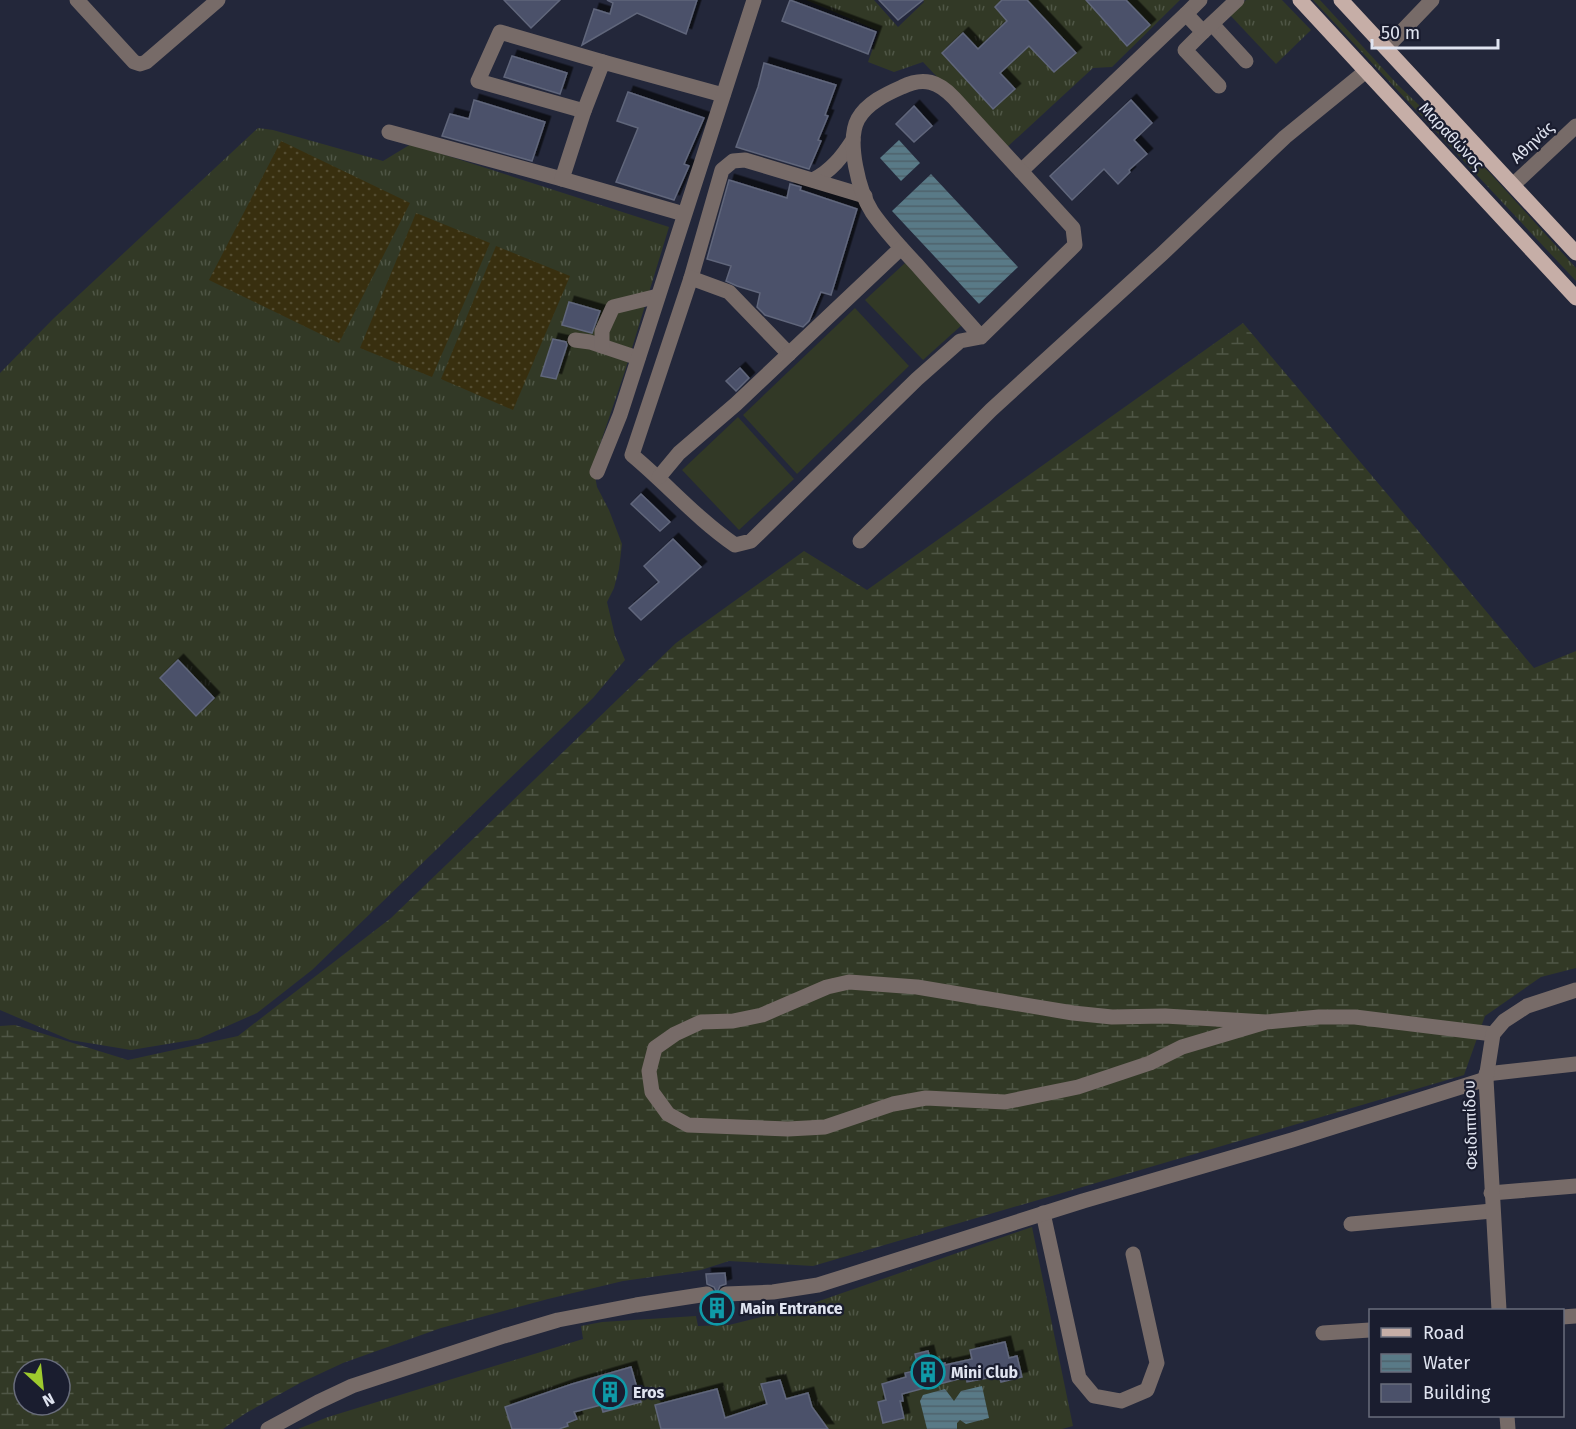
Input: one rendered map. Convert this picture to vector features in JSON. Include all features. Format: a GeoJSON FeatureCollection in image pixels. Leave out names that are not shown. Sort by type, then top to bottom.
{"type":"FeatureCollection","features":[{"type":"Feature","properties":{"kind":"main road","name":"Μαραθώνος"},"geometry":{"type":"LineString","coordinates":[[1300,0],[1576,298]]}},
{"type":"Feature","properties":{"kind":"main road","name":"Μαραθώνος"},"geometry":{"type":"LineString","coordinates":[[1341,0],[1576,254]]}},
{"type":"Feature","properties":{"kind":"street"},"geometry":{"type":"LineString","coordinates":[[77,0],[134,62],[140,64],[146,62],[218,0]]}},
{"type":"Feature","properties":{"kind":"street"},"geometry":{"type":"LineString","coordinates":[[597,472],[620,415],[754,0]]}},
{"type":"Feature","properties":{"kind":"street"},"geometry":{"type":"LineString","coordinates":[[1021,171],[1200,0]]}},
{"type":"Feature","properties":{"kind":"street"},"geometry":{"type":"LineString","coordinates":[[1219,86],[1185,50],[1237,0]]}},
{"type":"Feature","properties":{"kind":"street"},"geometry":{"type":"LineString","coordinates":[[1386,48],[1432,0]]}},
{"type":"Feature","properties":{"kind":"street"},"geometry":{"type":"LineString","coordinates":[[1186,14],[1208,28],[1246,61]]}},
{"type":"Feature","properties":{"kind":"street"},"geometry":{"type":"LineString","coordinates":[[584,111],[478,81],[500,32],[723,95]]}},
{"type":"Feature","properties":{"kind":"street"},"geometry":{"type":"LineString","coordinates":[[562,179],[603,62]]}},
{"type":"Feature","properties":{"kind":"street"},"geometry":{"type":"LineString","coordinates":[[860,541],[991,410],[1162,254],[1285,137],[1366,71]]}},
{"type":"Feature","properties":{"kind":"street"},"geometry":{"type":"LineString","coordinates":[[813,180],[826,174],[842,158],[853,140],[858,120],[868,107],[883,96],[911,82],[924,80],[935,82],[944,88],[1073,228],[1075,245],[981,336],[960,341],[925,372],[751,542],[735,545],[711,529],[659,477],[632,455],[691,278],[722,170],[733,161],[745,160],[865,196]]}},
{"type":"Feature","properties":{"kind":"street","name":"Αθηνάς"},"geometry":{"type":"LineString","coordinates":[[1513,185],[1576,126]]}},
{"type":"Feature","properties":{"kind":"street"},"geometry":{"type":"LineString","coordinates":[[389,132],[684,214]]}},
{"type":"Feature","properties":{"kind":"street"},"geometry":{"type":"LineString","coordinates":[[853,140],[858,176],[871,210],[901,248],[981,336]]}},
{"type":"Feature","properties":{"kind":"street"},"geometry":{"type":"LineString","coordinates":[[659,477],[679,453],[736,404],[901,248]]}},
{"type":"Feature","properties":{"kind":"street"},"geometry":{"type":"LineString","coordinates":[[691,278],[729,292],[789,354]]}},
{"type":"Feature","properties":{"kind":"street"},"geometry":{"type":"LineString","coordinates":[[602,346],[602,331],[613,307],[658,296]]}},
{"type":"Feature","properties":{"kind":"street"},"geometry":{"type":"LineString","coordinates":[[575,339],[638,358]]}},
{"type":"Feature","properties":{"kind":"street"},"geometry":{"type":"LineString","coordinates":[[1266,1022],[1182,1047],[1150,1063],[1078,1087],[1005,1102],[926,1098],[893,1104],[825,1127],[788,1129],[688,1125],[668,1114],[652,1092],[649,1071],[655,1048],[675,1034],[700,1022],[733,1021],[762,1015],[828,987],[849,982],[917,987],[1092,1015],[1165,1016],[1266,1022],[1319,1017],[1355,1017],[1493,1034],[1504,1021],[1527,1005],[1576,990]]}},
{"type":"Feature","properties":{"kind":"street","name":"Φειδιππίδου"},"geometry":{"type":"LineString","coordinates":[[1493,1034],[1486,1076],[1498,1309]]}},
{"type":"Feature","properties":{"kind":"street"},"geometry":{"type":"LineString","coordinates":[[726,1294],[773,1292],[818,1285],[1043,1213],[1292,1140],[1486,1076],[1576,1064]]}},
{"type":"Feature","properties":{"kind":"street"},"geometry":{"type":"LineString","coordinates":[[1491,1193],[1576,1186]]}},
{"type":"Feature","properties":{"kind":"street"},"geometry":{"type":"LineString","coordinates":[[1351,1224],[1492,1211]]}},
{"type":"Feature","properties":{"kind":"street"},"geometry":{"type":"LineString","coordinates":[[1043,1213],[1079,1377],[1094,1396],[1121,1401],[1147,1390],[1157,1363],[1133,1254]]}},
{"type":"Feature","properties":{"kind":"street"},"geometry":{"type":"LineString","coordinates":[[268,1429],[352,1386],[504,1336],[569,1317],[707,1294]]}},
{"type":"Feature","properties":{"kind":"street"},"geometry":{"type":"LineString","coordinates":[[1323,1333],[1369,1330]]}},
{"type":"Feature","properties":{"kind":"green space"},"geometry":{"type":"Polygon","coordinates":[[[806,0],[874,0],[898,27],[924,2],[923,0],[1180,0],[1112,67],[1093,68],[1005,149],[923,62],[894,72],[868,62],[879,31],[806,0]]]}},
{"type":"Feature","properties":{"kind":"green space"},"geometry":{"type":"Polygon","coordinates":[[[1246,0],[1282,0],[1311,30],[1276,64],[1230,15],[1246,0]]]}},
{"type":"Feature","properties":{"kind":"green space"},"geometry":{"type":"Polygon","coordinates":[[[1313,0],[1320,0],[1398,85],[1489,172],[1576,268],[1576,281],[1313,0]]]}},
{"type":"Feature","properties":{"kind":"green space"},"geometry":{"type":"Polygon","coordinates":[[[258,128],[273,130],[383,161],[411,144],[669,227],[625,371],[593,465],[597,487],[622,544],[619,569],[607,602],[615,636],[625,660],[593,698],[312,970],[257,1013],[198,1039],[131,1050],[70,1040],[0,1010],[0,373],[53,319],[258,128]]]}},
{"type":"Feature","properties":{"kind":"green space"},"geometry":{"type":"Polygon","coordinates":[[[905,263],[963,324],[923,360],[865,300],[905,263]]]}},
{"type":"Feature","properties":{"kind":"green space"},"geometry":{"type":"Polygon","coordinates":[[[855,308],[909,366],[797,474],[743,415],[855,308]]]}},
{"type":"Feature","properties":{"kind":"green space"},"geometry":{"type":"Polygon","coordinates":[[[1243,323],[1534,668],[1576,651],[1576,968],[1541,977],[1485,1016],[1464,1075],[813,1266],[729,1261],[701,1270],[623,1281],[441,1328],[343,1363],[300,1383],[246,1413],[223,1429],[0,1429],[0,1026],[15,1025],[128,1060],[238,1036],[391,918],[676,643],[804,551],[867,590],[1243,323]]]}},
{"type":"Feature","properties":{"kind":"green space"},"geometry":{"type":"Polygon","coordinates":[[[738,417],[794,479],[739,530],[682,470],[738,417]]]}},
{"type":"Feature","properties":{"kind":"green space"},"geometry":{"type":"Polygon","coordinates":[[[1032,1227],[1073,1426],[1062,1429],[298,1429],[328,1417],[583,1339],[581,1326],[602,1322],[696,1316],[698,1326],[729,1325],[802,1307],[1032,1227]]]}},
{"type":"Feature","properties":{"kind":"sand"},"geometry":{"type":"Polygon","coordinates":[[[281,141],[410,203],[339,343],[209,280],[281,141]]]}},
{"type":"Feature","properties":{"kind":"sand"},"geometry":{"type":"Polygon","coordinates":[[[416,213],[490,243],[432,377],[360,348],[416,213]]]}},
{"type":"Feature","properties":{"kind":"sand"},"geometry":{"type":"Polygon","coordinates":[[[496,246],[570,276],[513,410],[441,379],[496,246]]]}},
{"type":"Feature","properties":{"kind":"water"},"geometry":{"type":"Polygon","coordinates":[[[899,140],[920,163],[901,181],[880,158],[899,140]]]}},
{"type":"Feature","properties":{"kind":"water"},"geometry":{"type":"Polygon","coordinates":[[[931,174],[1018,267],[979,304],[892,211],[931,174]]]}},
{"type":"Feature","properties":{"kind":"water"},"geometry":{"type":"Polygon","coordinates":[[[982,1386],[989,1418],[966,1424],[960,1420],[957,1423],[957,1429],[927,1429],[920,1401],[923,1395],[945,1389],[954,1401],[961,1391],[982,1386]]]}},
{"type":"Feature","properties":{"kind":"building"},"geometry":{"type":"Polygon","coordinates":[[[504,0],[560,0],[531,28],[504,0]]]}},
{"type":"Feature","properties":{"kind":"building"},"geometry":{"type":"Polygon","coordinates":[[[607,0],[697,0],[686,34],[637,13],[582,45],[594,9],[610,14],[613,3],[607,0]]]}},
{"type":"Feature","properties":{"kind":"building"},"geometry":{"type":"Polygon","coordinates":[[[790,0],[876,32],[868,54],[782,21],[790,0]]]}},
{"type":"Feature","properties":{"kind":"building"},"geometry":{"type":"Polygon","coordinates":[[[879,0],[923,0],[898,20],[879,0]]]}},
{"type":"Feature","properties":{"kind":"building"},"geometry":{"type":"Polygon","coordinates":[[[1002,0],[1027,0],[1076,53],[1054,72],[1029,46],[1000,73],[1015,89],[993,109],[942,53],[963,33],[978,49],[1007,21],[995,7],[1002,0]]]}},
{"type":"Feature","properties":{"kind":"building"},"geometry":{"type":"Polygon","coordinates":[[[1086,0],[1126,0],[1150,25],[1127,46],[1086,0]]]}},
{"type":"Feature","properties":{"kind":"building"},"geometry":{"type":"Polygon","coordinates":[[[512,56],[567,73],[560,94],[504,77],[512,56]]]}},
{"type":"Feature","properties":{"kind":"building"},"geometry":{"type":"Polygon","coordinates":[[[764,63],[836,85],[825,115],[828,116],[818,140],[821,141],[809,169],[736,147],[758,87],[764,63]]]}},
{"type":"Feature","properties":{"kind":"building"},"geometry":{"type":"Polygon","coordinates":[[[628,92],[704,118],[684,164],[689,166],[674,200],[616,182],[638,128],[617,121],[628,92]]]}},
{"type":"Feature","properties":{"kind":"building"},"geometry":{"type":"Polygon","coordinates":[[[474,100],[545,122],[532,161],[442,136],[450,114],[469,119],[474,100]]]}},
{"type":"Feature","properties":{"kind":"building"},"geometry":{"type":"Polygon","coordinates":[[[1131,100],[1152,123],[1134,140],[1147,154],[1129,170],[1130,172],[1118,184],[1104,169],[1072,200],[1050,176],[1131,100]]]}},
{"type":"Feature","properties":{"kind":"building"},"geometry":{"type":"Polygon","coordinates":[[[914,106],[932,126],[914,142],[896,124],[914,106]]]}},
{"type":"Feature","properties":{"kind":"building"},"geometry":{"type":"Polygon","coordinates":[[[729,180],[787,198],[790,184],[801,187],[800,190],[857,209],[831,295],[821,292],[809,321],[803,327],[765,315],[757,307],[760,293],[726,281],[731,266],[707,259],[729,180]]]}},
{"type":"Feature","properties":{"kind":"building"},"geometry":{"type":"Polygon","coordinates":[[[569,302],[600,311],[592,333],[562,325],[569,302]]]}},
{"type":"Feature","properties":{"kind":"building"},"geometry":{"type":"Polygon","coordinates":[[[553,339],[566,342],[567,345],[556,379],[541,376],[553,339]]]}},
{"type":"Feature","properties":{"kind":"building"},"geometry":{"type":"Polygon","coordinates":[[[740,368],[749,378],[736,391],[726,381],[740,368]]]}},
{"type":"Feature","properties":{"kind":"building"},"geometry":{"type":"Polygon","coordinates":[[[641,494],[670,522],[660,531],[631,504],[641,494]]]}},
{"type":"Feature","properties":{"kind":"building"},"geometry":{"type":"Polygon","coordinates":[[[673,539],[701,567],[641,620],[629,608],[659,582],[644,566],[673,539]]]}},
{"type":"Feature","properties":{"kind":"building"},"geometry":{"type":"Polygon","coordinates":[[[178,660],[214,698],[196,716],[160,678],[178,660]]]}},
{"type":"Feature","properties":{"kind":"building"},"geometry":{"type":"Polygon","coordinates":[[[725,1273],[726,1284],[720,1286],[717,1293],[714,1287],[707,1284],[706,1274],[725,1273]]]}},
{"type":"Feature","properties":{"kind":"building"},"geometry":{"type":"Polygon","coordinates":[[[716,1295],[721,1302],[726,1304],[727,1321],[708,1321],[707,1304],[714,1301],[716,1295]]]}},
{"type":"Feature","properties":{"kind":"building"},"geometry":{"type":"Polygon","coordinates":[[[1005,1342],[1009,1358],[1017,1356],[1022,1377],[1001,1382],[999,1376],[967,1382],[966,1377],[902,1394],[903,1401],[900,1401],[904,1418],[883,1423],[878,1402],[886,1400],[882,1384],[906,1377],[905,1373],[919,1370],[915,1354],[928,1351],[932,1366],[945,1363],[945,1365],[972,1359],[970,1350],[1005,1342]]]}},
{"type":"Feature","properties":{"kind":"building"},"geometry":{"type":"Polygon","coordinates":[[[631,1367],[641,1402],[603,1412],[601,1405],[574,1412],[577,1419],[559,1429],[512,1429],[505,1407],[631,1367]]]}},
{"type":"Feature","properties":{"kind":"building"},"geometry":{"type":"Polygon","coordinates":[[[780,1380],[786,1399],[808,1393],[812,1407],[828,1429],[661,1429],[655,1405],[717,1389],[725,1418],[767,1404],[761,1384],[780,1380]]]}},
{"type":"Feature","properties":{"kind":"place","name":"Main Entrance"},"geometry":{"type":"Point","coordinates":[717,1308]}},
{"type":"Feature","properties":{"kind":"place","name":"Mini Club"},"geometry":{"type":"Point","coordinates":[928,1372]}},
{"type":"Feature","properties":{"kind":"place","name":"Eros"},"geometry":{"type":"Point","coordinates":[610,1392]}}]}
